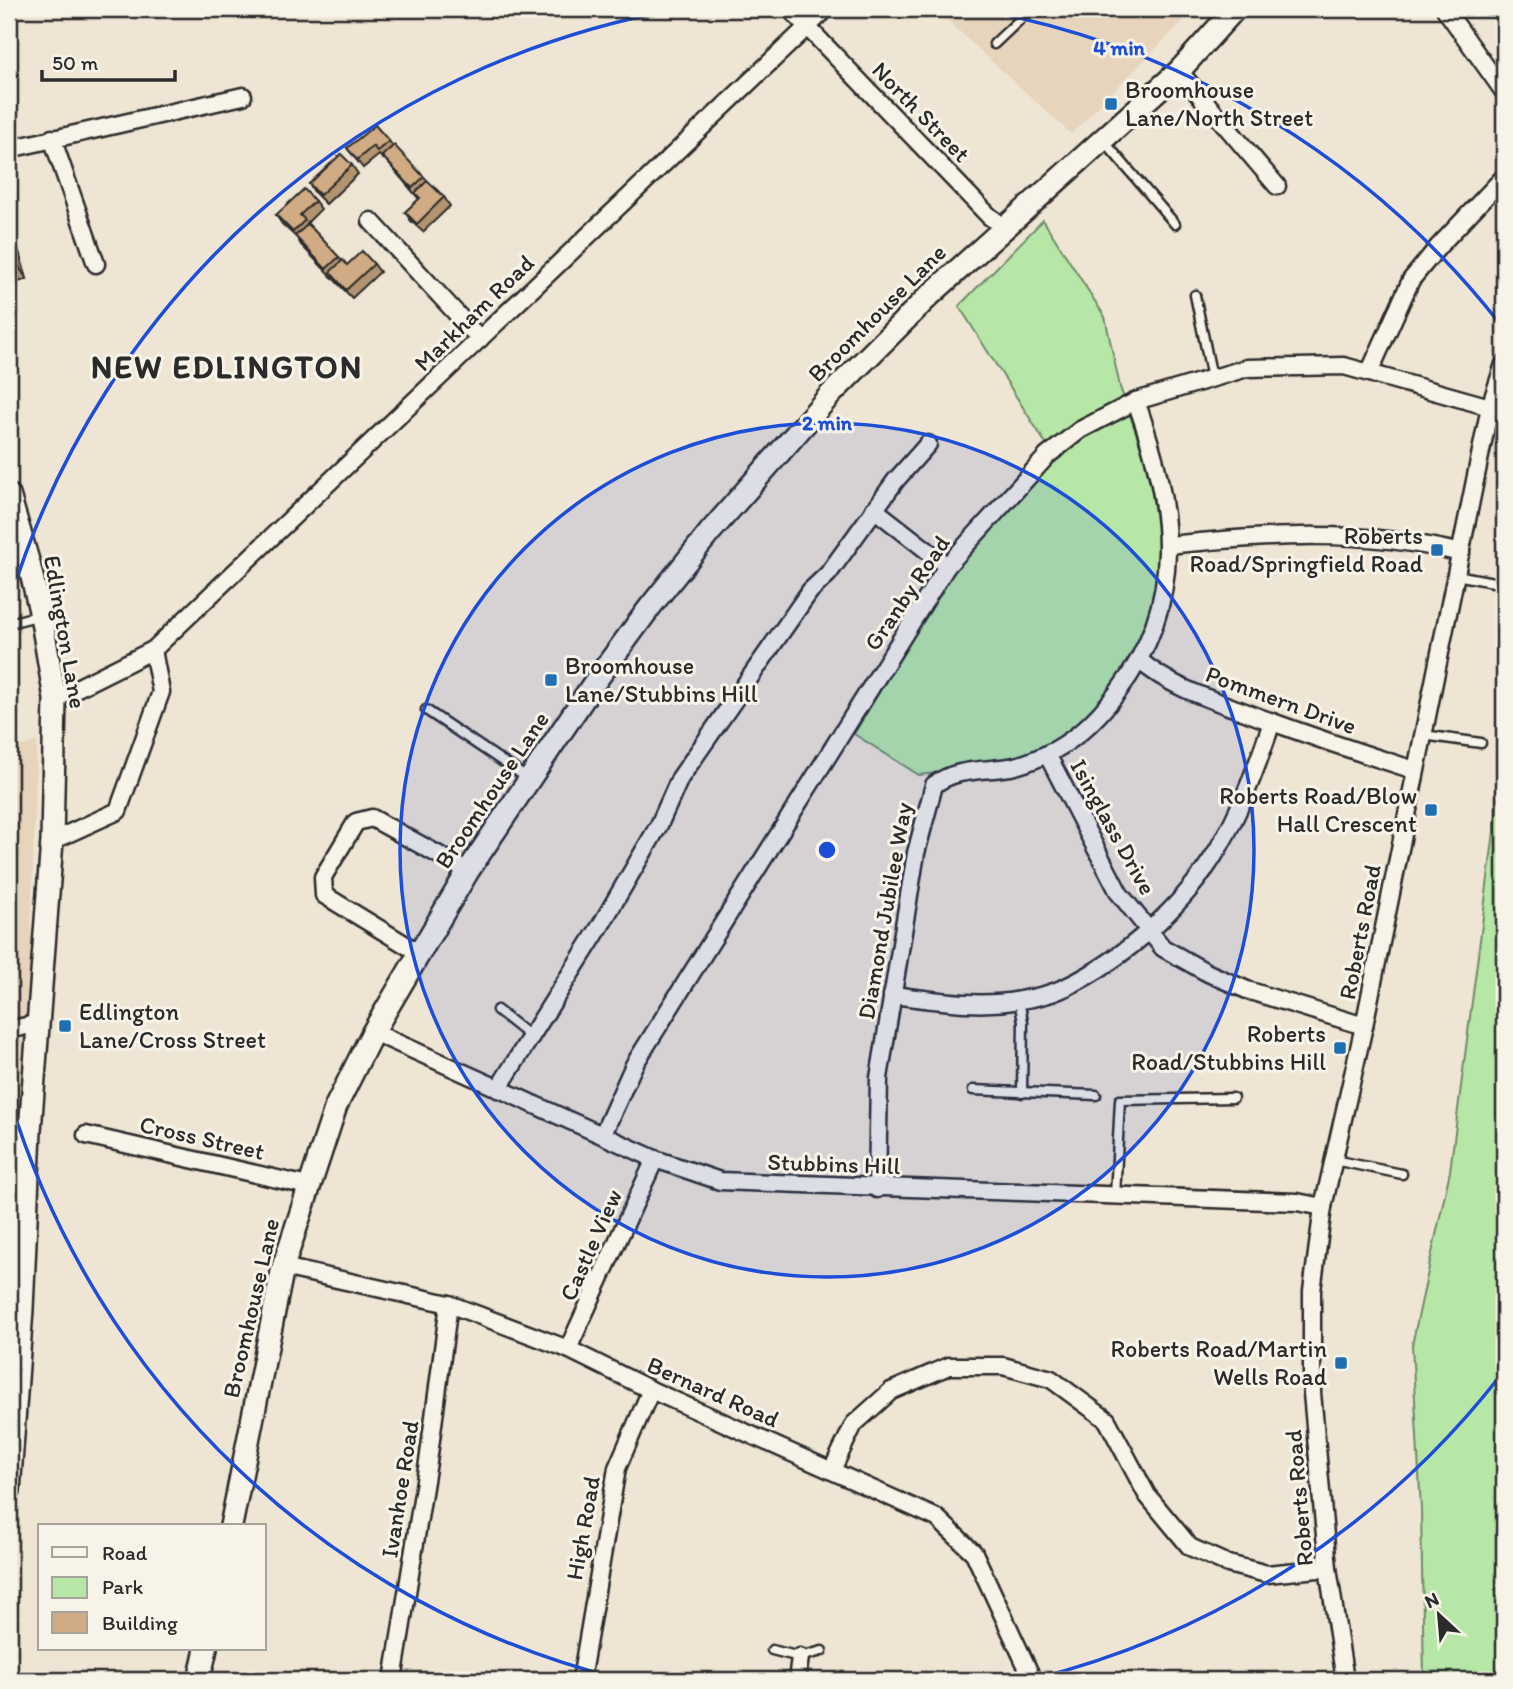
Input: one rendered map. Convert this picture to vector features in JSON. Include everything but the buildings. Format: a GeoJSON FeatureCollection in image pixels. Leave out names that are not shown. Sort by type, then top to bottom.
{"type":"FeatureCollection","features":[{"type":"Feature","properties":{"kind":"street","name":"North Street"},"geometry":{"type":"LineString","coordinates":[[790,9],[989,216],[1004,227]]}},
{"type":"Feature","properties":{"kind":"street","name":"Markham Road"},"geometry":{"type":"LineString","coordinates":[[55,699],[153,650],[826,9]]}},
{"type":"Feature","properties":{"kind":"street","name":"Broomhouse Lane"},"geometry":{"type":"LineString","coordinates":[[231,1524],[283,1267],[336,1106],[373,1032],[468,871],[634,629],[710,532],[831,394],[929,296],[1179,71],[1235,9]]}},
{"type":"Feature","properties":{"kind":"street"},"geometry":{"type":"LineString","coordinates":[[1445,9],[1504,92]]}},
{"type":"Feature","properties":{"kind":"street"},"geometry":{"type":"LineString","coordinates":[[1179,71],[1277,186]]}},
{"type":"Feature","properties":{"kind":"street"},"geometry":{"type":"LineString","coordinates":[[9,149],[243,96]]}},
{"type":"Feature","properties":{"kind":"street"},"geometry":{"type":"LineString","coordinates":[[52,138],[96,264]]}},
{"type":"Feature","properties":{"kind":"street"},"geometry":{"type":"LineString","coordinates":[[1369,373],[1410,280],[1504,177]]}},
{"type":"Feature","properties":{"kind":"street"},"geometry":{"type":"LineString","coordinates":[[371,221],[480,339]]}},
{"type":"Feature","properties":{"kind":"street","name":"Roberts Road"},"geometry":{"type":"LineString","coordinates":[[1345,1680],[1328,1568],[1312,1393],[1312,1291],[1323,1207],[1364,1026],[1490,407],[1504,364]]}},
{"type":"Feature","properties":{"kind":"street","name":"Granby Road"},"geometry":{"type":"LineString","coordinates":[[603,1134],[634,1065],[947,566],[1047,456],[1080,430],[1136,401],[1247,368],[1344,366],[1490,407]]}},
{"type":"Feature","properties":{"kind":"street","name":"Diamond Jubilee Way"},"geometry":{"type":"LineString","coordinates":[[877,1189],[879,1078],[916,853],[934,785],[952,774],[1010,767],[1047,754],[1079,734],[1112,700],[1139,660],[1150,638],[1163,599],[1169,545],[1159,477],[1136,401]]}},
{"type":"Feature","properties":{"kind":"street"},"geometry":{"type":"LineString","coordinates":[[498,1089],[608,914],[659,825],[681,778],[810,591],[828,574],[896,480],[928,444]]}},
{"type":"Feature","properties":{"kind":"street","name":"Edlington Lane"},"geometry":{"type":"LineString","coordinates":[[9,495],[41,615],[55,699],[52,841],[39,1023],[19,1130],[9,1491]]}},
{"type":"Feature","properties":{"kind":"street"},"geometry":{"type":"LineString","coordinates":[[874,509],[947,566]]}},
{"type":"Feature","properties":{"kind":"street"},"geometry":{"type":"LineString","coordinates":[[1169,545],[1260,536],[1324,535],[1413,542],[1461,553]]}},
{"type":"Feature","properties":{"kind":"street"},"geometry":{"type":"LineString","coordinates":[[52,841],[118,811],[161,692],[153,650]]}},
{"type":"Feature","properties":{"kind":"street","name":"Pommern Drive"},"geometry":{"type":"LineString","coordinates":[[1139,660],[1180,688],[1414,771]]}},
{"type":"Feature","properties":{"kind":"street"},"geometry":{"type":"LineString","coordinates":[[892,995],[982,1004],[1019,1000],[1063,989],[1103,967],[1148,931],[1176,903],[1217,851],[1240,805],[1272,722]]}},
{"type":"Feature","properties":{"kind":"street","name":"Isinglass Drive"},"geometry":{"type":"LineString","coordinates":[[1047,754],[1113,882],[1163,948],[1208,973],[1247,990],[1364,1026]]}},
{"type":"Feature","properties":{"kind":"street"},"geometry":{"type":"LineString","coordinates":[[419,953],[324,895],[323,877],[356,822],[372,818],[468,871]]}},
{"type":"Feature","properties":{"kind":"street"},"geometry":{"type":"LineString","coordinates":[[9,1030],[39,1023]]}},
{"type":"Feature","properties":{"kind":"street","name":"Stubbins Hill"},"geometry":{"type":"LineString","coordinates":[[373,1032],[654,1159],[720,1181],[877,1189],[1297,1202],[1323,1207]]}},
{"type":"Feature","properties":{"kind":"street","name":"Cross Street"},"geometry":{"type":"LineString","coordinates":[[86,1135],[308,1186]]}},
{"type":"Feature","properties":{"kind":"street","name":"Castle View"},"geometry":{"type":"LineString","coordinates":[[568,1349],[654,1159]]}},
{"type":"Feature","properties":{"kind":"street","name":"Bernard Road"},"geometry":{"type":"LineString","coordinates":[[283,1267],[449,1304],[568,1349],[651,1390],[937,1518],[974,1553],[1033,1680]]}},
{"type":"Feature","properties":{"kind":"street","name":"Ivanhoe Road"},"geometry":{"type":"LineString","coordinates":[[393,1680],[428,1462],[449,1304]]}},
{"type":"Feature","properties":{"kind":"street"},"geometry":{"type":"LineString","coordinates":[[832,1470],[854,1424],[891,1391],[949,1366],[1003,1366],[1051,1379],[1107,1420],[1147,1495],[1191,1547],[1228,1564],[1267,1574],[1328,1568]]}},
{"type":"Feature","properties":{"kind":"street","name":"High Road"},"geometry":{"type":"LineString","coordinates":[[581,1680],[617,1468],[651,1390]]}},
{"type":"Feature","properties":{"kind":"street"},"geometry":{"type":"LineString","coordinates":[[199,1680],[206,1650]]}},
{"type":"Feature","properties":{"kind":"street"},"geometry":{"type":"LineString","coordinates":[[797,1680],[800,1657]]}},
{"type":"Feature","properties":{"kind":"lane"},"geometry":{"type":"LineString","coordinates":[[994,44],[1031,9]]}},
{"type":"Feature","properties":{"kind":"lane"},"geometry":{"type":"LineString","coordinates":[[1103,140],[1175,224]]}},
{"type":"Feature","properties":{"kind":"lane"},"geometry":{"type":"LineString","coordinates":[[1195,295],[1212,378]]}},
{"type":"Feature","properties":{"kind":"lane"},"geometry":{"type":"LineString","coordinates":[[1456,575],[1504,584]]}},
{"type":"Feature","properties":{"kind":"lane"},"geometry":{"type":"LineString","coordinates":[[9,623],[41,615]]}},
{"type":"Feature","properties":{"kind":"lane"},"geometry":{"type":"LineString","coordinates":[[426,710],[529,780]]}},
{"type":"Feature","properties":{"kind":"lane"},"geometry":{"type":"LineString","coordinates":[[1423,735],[1481,743]]}},
{"type":"Feature","properties":{"kind":"lane"},"geometry":{"type":"LineString","coordinates":[[1019,1000],[1023,1022],[1022,1093]]}},
{"type":"Feature","properties":{"kind":"lane"},"geometry":{"type":"LineString","coordinates":[[496,1010],[531,1037]]}},
{"type":"Feature","properties":{"kind":"lane"},"geometry":{"type":"LineString","coordinates":[[973,1090],[1096,1095]]}},
{"type":"Feature","properties":{"kind":"lane"},"geometry":{"type":"LineString","coordinates":[[1115,1197],[1120,1100],[1233,1098]]}},
{"type":"Feature","properties":{"kind":"lane"},"geometry":{"type":"LineString","coordinates":[[1334,1160],[1402,1174]]}},
{"type":"Feature","properties":{"kind":"lane"},"geometry":{"type":"LineString","coordinates":[[772,1650],[800,1657],[822,1651]]}},
{"type":"Feature","properties":{"kind":"shaded area"},"geometry":{"type":"Polygon","coordinates":[[[935,9],[1195,9],[1071,134],[935,9]]]}},
{"type":"Feature","properties":{"kind":"shaded area"},"geometry":{"type":"Polygon","coordinates":[[[37,741],[25,1115],[9,1120],[9,751],[37,741]]]}},
{"type":"Feature","properties":{"kind":"shaded area"},"geometry":{"type":"Polygon","coordinates":[[[9,1140],[24,1145],[9,1273],[9,1140]]]}},
{"type":"Feature","properties":{"kind":"green space"},"geometry":{"type":"Polygon","coordinates":[[[1043,220],[1105,317],[1120,387],[1152,478],[1164,545],[1151,622],[1120,678],[1078,730],[1025,763],[919,775],[854,734],[952,571],[1055,458],[959,306],[1043,220]]]}},
{"type":"Feature","properties":{"kind":"green space"},"geometry":{"type":"Polygon","coordinates":[[[1504,755],[1504,1680],[1424,1680],[1421,1510],[1412,1345],[1450,1171],[1504,755]]]}},
{"type":"Feature","properties":{"kind":"place","name":"Broomhouse Lane/North Street"},"geometry":{"type":"Point","coordinates":[1111,104]}},
{"type":"Feature","properties":{"kind":"place","name":"Roberts Road/Springfield Road"},"geometry":{"type":"Point","coordinates":[1437,550]}},
{"type":"Feature","properties":{"kind":"place","name":"Broomhouse Lane/Stubbins Hill"},"geometry":{"type":"Point","coordinates":[551,680]}},
{"type":"Feature","properties":{"kind":"place","name":"Roberts Road/Blow Hall Crescent"},"geometry":{"type":"Point","coordinates":[1431,810]}},
{"type":"Feature","properties":{"kind":"place","name":"Edlington Lane/Cross Street"},"geometry":{"type":"Point","coordinates":[65,1026]}},
{"type":"Feature","properties":{"kind":"place","name":"Roberts Road/Stubbins Hill"},"geometry":{"type":"Point","coordinates":[1340,1048]}},
{"type":"Feature","properties":{"kind":"place","name":"Roberts Road/Martin Wells Road"},"geometry":{"type":"Point","coordinates":[1341,1363]}},
{"type":"Feature","properties":{"kind":"district","name":"NEW EDLINGTON"},"geometry":{"type":"Point","coordinates":[227,367]}}]}
